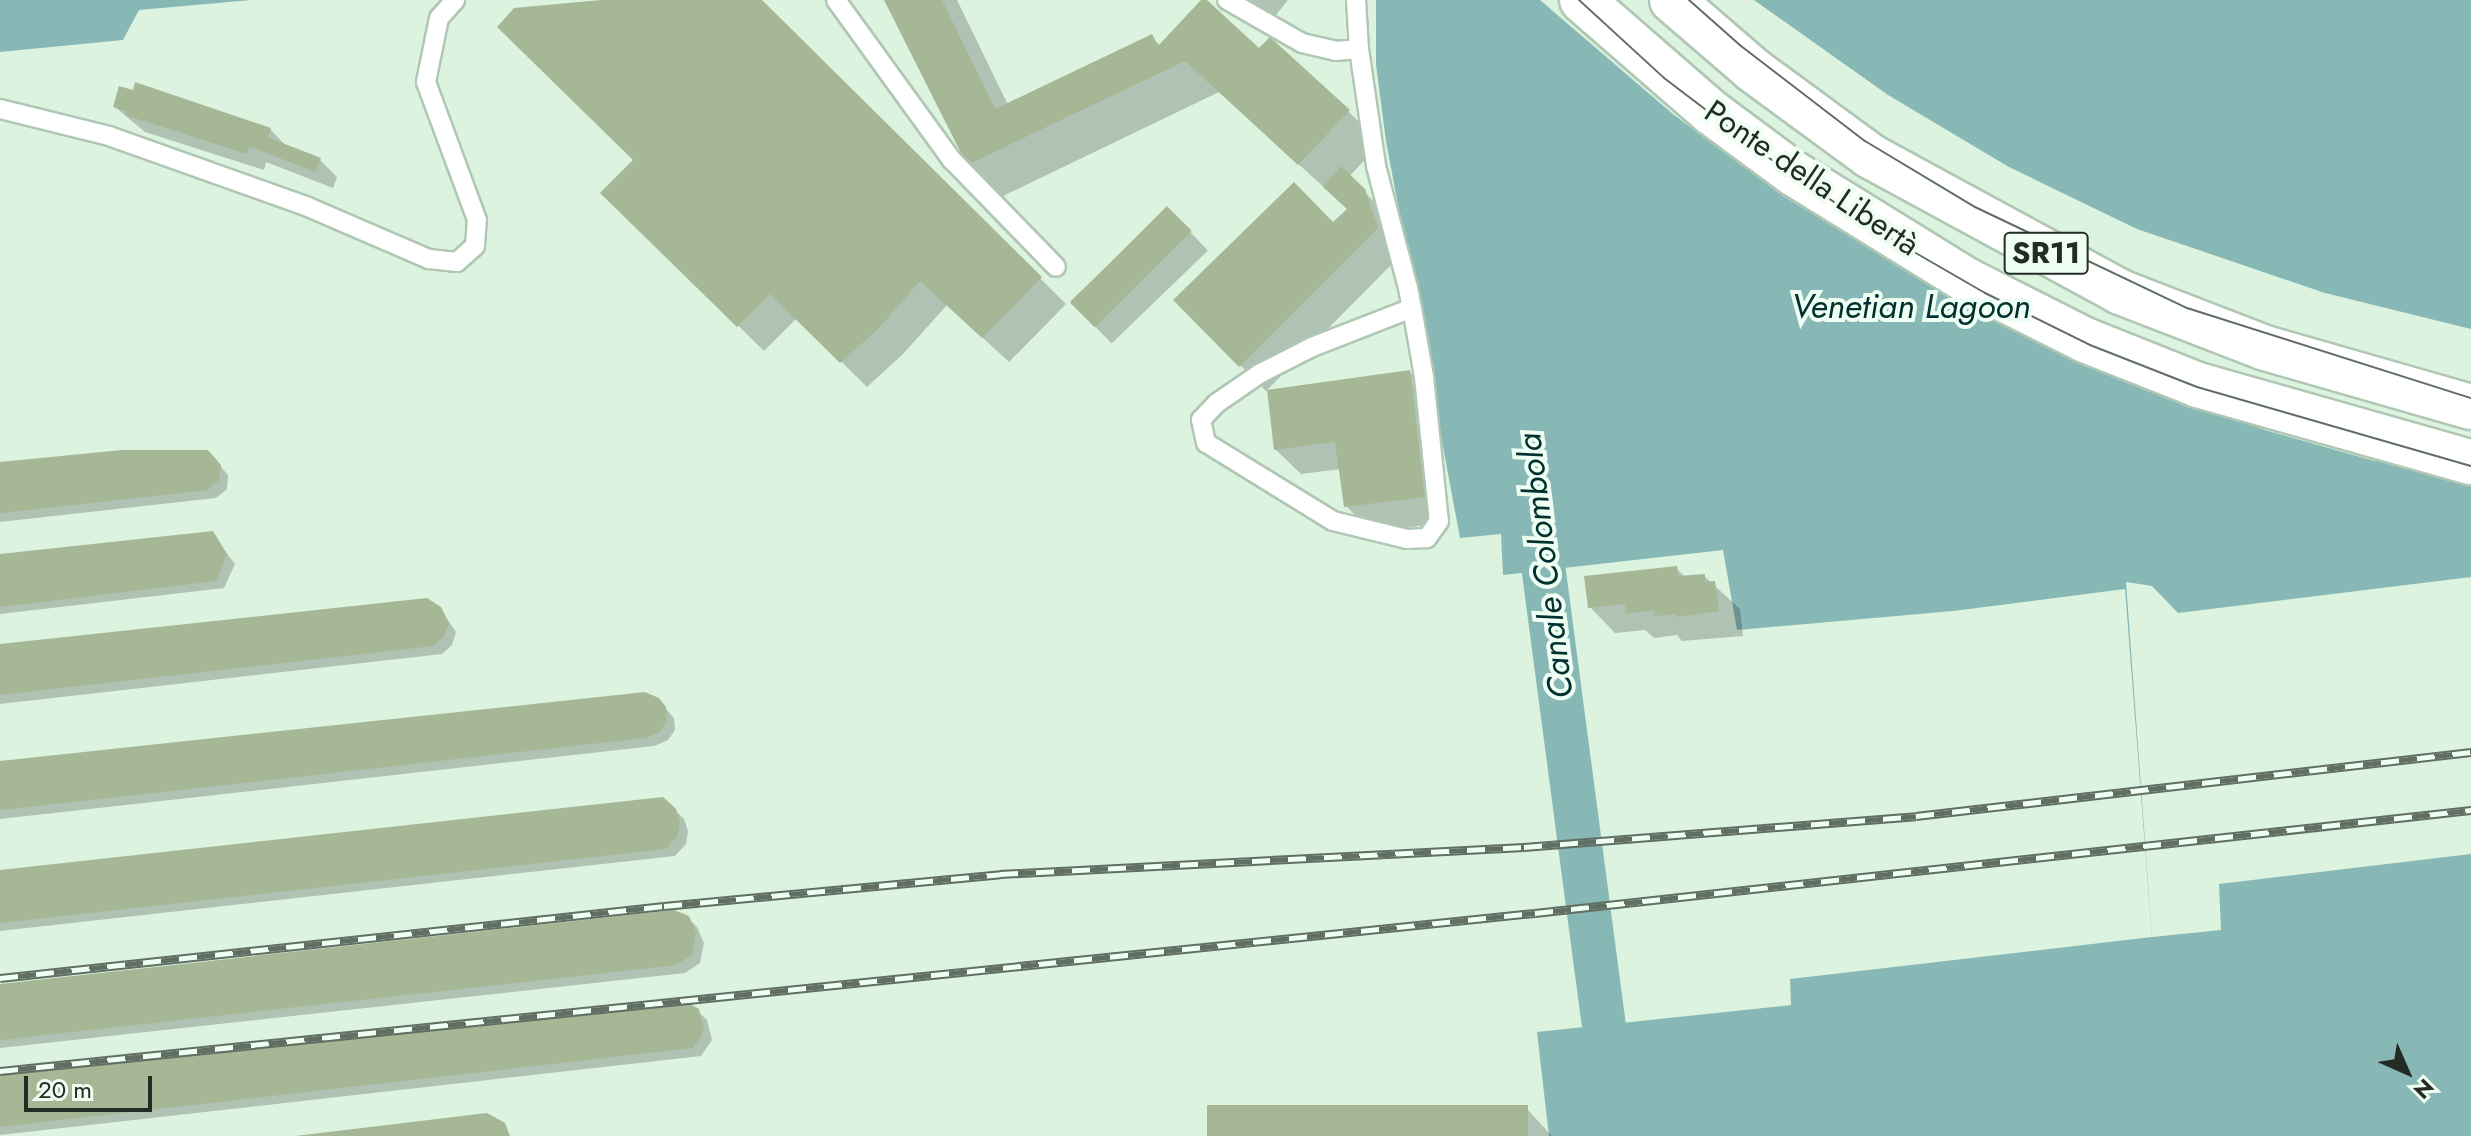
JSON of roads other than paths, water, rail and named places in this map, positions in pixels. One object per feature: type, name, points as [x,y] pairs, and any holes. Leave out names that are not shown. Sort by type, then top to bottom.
[{"type":"highway","name":"Ponte della Libertà","points":[[1582,0],[1712,113],[1781,164],[1966,280],[2085,340],[2198,385],[2471,462]]},
{"type":"highway","name":"Ponte della Libertà","points":[[1672,0],[1753,70],[1870,156],[2120,292],[2265,348],[2471,407]]},
{"type":"lane","points":[[0,109],[109,136],[308,207],[429,259],[457,262],[475,246],[477,220],[426,82],[439,18],[455,0]]},
{"type":"lane","points":[[836,0],[952,160],[1056,267]]},
{"type":"lane","points":[[1227,0],[1314,48],[1359,49]]},
{"type":"lane","points":[[1356,0],[1359,49],[1376,166],[1412,308],[1424,377],[1439,521],[1427,538],[1407,539],[1333,521],[1206,443],[1201,420],[1217,403],[1259,374],[1312,347],[1412,308]]},
{"type":"water","points":[[0,0],[251,0],[139,10],[123,40],[0,52]]},
{"type":"water","name":"Venetian Lagoon","points":[[1376,0],[2471,0],[2471,1136],[1549,1136],[1537,1032],[1791,1005],[1790,979],[2152,937],[2125,589],[1953,611],[1737,630],[1723,550],[1503,575],[1501,534],[1460,538],[1386,141],[1376,65]]},
{"type":"waterway","name":"Canale Colombola","points":[[1536,512],[1610,1072],[1677,1136]]},
{"type":"tram line","points":[[1579,0],[1664,78],[1792,175],[1895,241],[1985,293],[2090,345],[2197,387],[2471,466]]},
{"type":"tram line","points":[[1689,0],[1741,46],[1865,141],[1975,207],[2187,308],[2471,398]]},
{"type":"railway","points":[[0,978],[664,906],[1000,874],[1524,847],[1916,816],[2471,752]]},
{"type":"railway","points":[[0,1071],[1535,913],[2471,810]]}]
